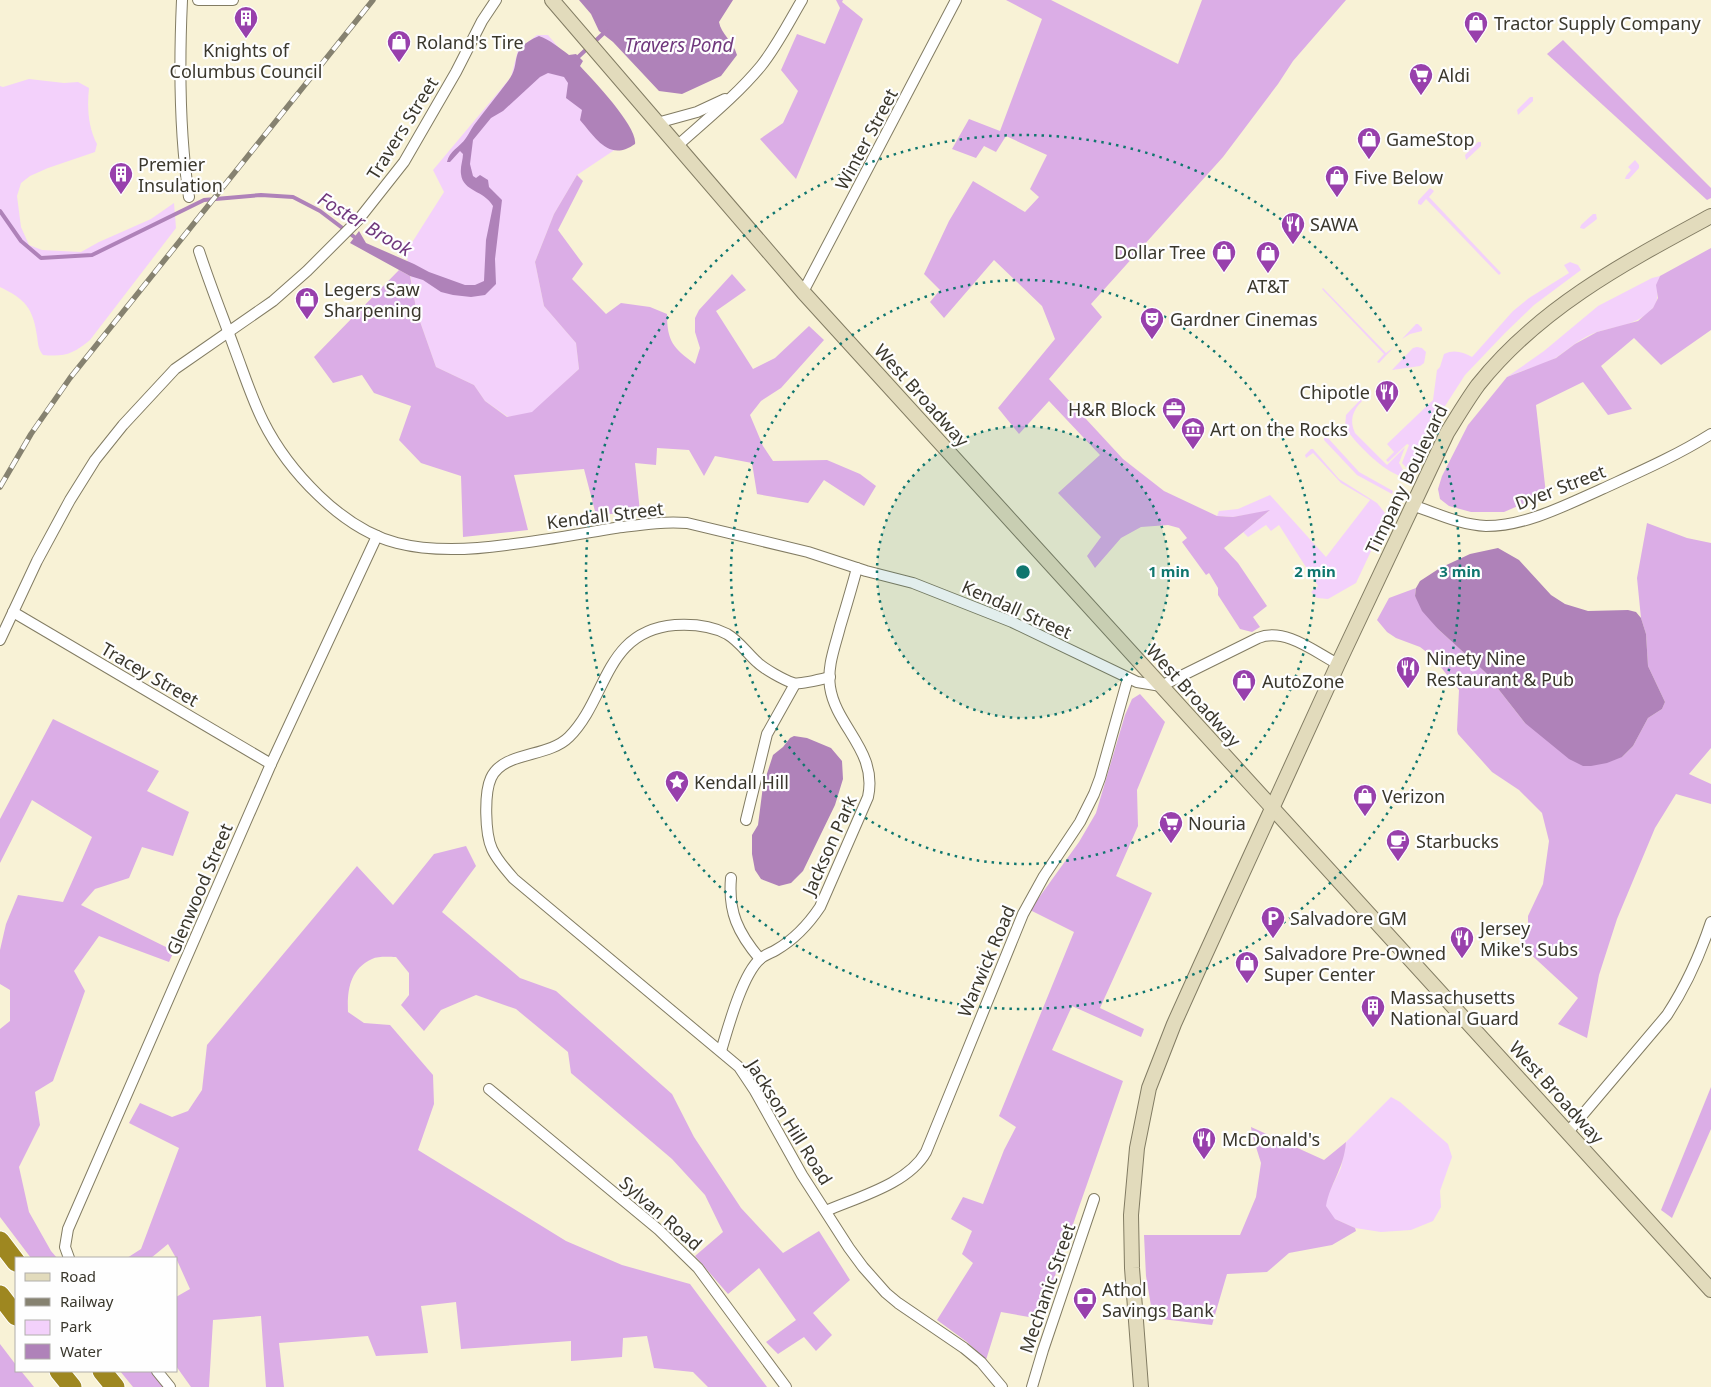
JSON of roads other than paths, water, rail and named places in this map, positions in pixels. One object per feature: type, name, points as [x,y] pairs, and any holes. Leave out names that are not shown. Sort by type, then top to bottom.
[{"type":"highway","points":[[0,1241],[15,1261]]},
{"type":"highway","points":[[0,1295],[15,1315]]},
{"type":"highway","points":[[61,1372],[72,1387]]},
{"type":"highway","points":[[103,1372],[115,1387]]},
{"type":"main road","name":"West Broadway","points":[[552,0],[803,292],[1568,1132],[1709,1283]]},
{"type":"main road","name":"Timpany Boulevard","points":[[1272,808],[1412,504],[1447,433],[1467,401],[1491,370],[1519,341],[1560,306],[1627,261],[1711,216]]},
{"type":"main road","points":[[1141,1387],[1131,1240],[1137,1148],[1149,1088],[1174,1024],[1272,808]]},
{"type":"street","points":[[182,0],[180,48],[182,142],[189,198]]},
{"type":"street","points":[[198,0],[232,0]]},
{"type":"street","name":"Travers Street","points":[[0,640],[37,561],[82,479],[123,424],[175,369],[273,301],[307,271],[359,219],[389,183],[408,155],[456,72],[482,21],[496,0]]},
{"type":"street","points":[[677,146],[755,73],[770,54],[802,0]]},
{"type":"street","name":"Winter Street","points":[[803,292],[956,0]]},
{"type":"street","points":[[657,123],[696,112],[734,94]]},
{"type":"street","name":"Kendall Street","points":[[199,251],[227,332],[263,420],[281,450],[309,485],[329,504],[346,519],[377,536],[411,546],[464,549],[506,545],[643,524],[678,522],[704,526],[808,552],[913,583],[1028,630],[1137,682],[1161,686]]},
{"type":"street","name":"Dyer Street","points":[[1412,504],[1470,524],[1492,526],[1517,522],[1564,506],[1658,464],[1711,434]]},
{"type":"street","name":"Glenwood Street","points":[[70,1257],[65,1247],[68,1229],[271,764],[377,536]]},
{"type":"street","name":"Jackson Park","points":[[722,1051],[738,999],[750,974],[760,959],[791,940],[812,919],[820,907],[868,797],[869,776],[864,755],[833,698],[830,677],[832,655],[857,568]]},
{"type":"street","name":"Tracey Street","points":[[13,612],[271,764]]},
{"type":"street","name":"Jackson Hill Road","points":[[795,684],[758,664],[734,639],[718,630],[686,625],[666,626],[637,636],[606,674],[583,719],[566,740],[539,753],[506,762],[495,771],[491,777],[488,793],[488,833],[491,847],[500,863],[514,879],[739,1067],[748,1078],[784,1145],[849,1248],[886,1293],[964,1348],[981,1362],[1002,1387]]},
{"type":"street","points":[[1161,686],[1258,638],[1269,635],[1294,640],[1338,664]]},
{"type":"street","points":[[746,820],[767,734],[795,684],[830,677]]},
{"type":"street","name":"Warwick Road","points":[[826,1211],[907,1174],[918,1164],[926,1152],[1023,914],[1044,876],[1080,822],[1094,794],[1128,678]]},
{"type":"street","points":[[732,878],[730,902],[734,916],[744,937],[760,959]]},
{"type":"street","points":[[1568,1132],[1667,1014],[1681,994],[1694,967],[1711,922]]},
{"type":"street","name":"Sylvan Road","points":[[489,1089],[659,1230],[687,1256],[698,1268],[786,1387]]},
{"type":"street","name":"Mechanic Street","points":[[1032,1387],[1094,1199]]},
{"type":"street","points":[[159,1372],[170,1387]]},
{"type":"water","name":"Travers Pond","points":[[579,0],[733,0],[719,22],[737,55],[721,76],[682,94],[659,91],[613,42],[599,31],[591,14]]},
{"type":"water","points":[[539,36],[569,55],[576,54],[583,61],[580,66],[604,92],[630,127],[635,144],[618,151],[604,146],[580,120],[582,110],[566,98],[568,83],[564,77],[548,73],[540,77],[503,111],[491,118],[473,140],[470,164],[473,176],[476,178],[480,175],[488,180],[489,187],[502,200],[495,259],[496,284],[485,295],[471,297],[441,292],[423,280],[410,276],[350,243],[359,231],[366,243],[429,272],[465,285],[475,285],[484,281],[486,240],[493,206],[463,180],[461,171],[463,154],[460,151],[450,162],[447,162],[452,152],[464,141],[508,81],[515,68],[522,46]]},
{"type":"water","points":[[1498,548],[1519,560],[1551,595],[1565,604],[1588,611],[1628,610],[1636,612],[1641,618],[1646,634],[1648,666],[1665,702],[1662,709],[1648,718],[1633,746],[1622,757],[1607,763],[1591,766],[1583,766],[1569,759],[1525,723],[1485,672],[1438,629],[1422,611],[1415,596],[1416,588],[1420,581],[1440,568],[1470,554]]},
{"type":"water","points":[[794,736],[807,738],[831,748],[842,761],[843,779],[835,805],[803,871],[791,883],[779,886],[761,879],[755,870],[752,854],[752,835],[758,825],[763,786],[773,755]]},
{"type":"waterway","name":"Foster Brook","points":[[576,59],[606,31]]},
{"type":"waterway","name":"Foster Brook","points":[[0,211],[21,241],[41,258],[92,255],[204,200],[261,195],[293,197],[320,211],[357,239]]},
{"type":"railway","points":[[0,487],[31,434],[70,378],[373,0]]},
{"type":"place","name":"Knights of Columbus Council","points":[[246,39]]},
{"type":"place","name":"Tractor Supply Company","points":[[1476,44]]},
{"type":"place","name":"Roland's Tire","points":[[399,63]]},
{"type":"place","name":"Aldi","points":[[1421,96]]},
{"type":"place","name":"GameStop","points":[[1369,160]]},
{"type":"place","name":"Premier Insulation","points":[[121,195]]},
{"type":"place","name":"Five Below","points":[[1337,198]]},
{"type":"place","name":"SAWA","points":[[1293,245]]},
{"type":"place","name":"Dollar Tree","points":[[1224,273]]},
{"type":"place","name":"AT&T","points":[[1268,274]]},
{"type":"place","name":"Legers Saw Sharpening","points":[[307,320]]},
{"type":"place","name":"Gardner Cinemas","points":[[1152,340]]},
{"type":"place","name":"Chipotle","points":[[1387,413]]},
{"type":"place","name":"H&R Block","points":[[1174,430]]},
{"type":"place","name":"Art on the Rocks","points":[[1193,450]]},
{"type":"place","name":"Ninety Nine Restaurant & Pub","points":[[1408,689]]},
{"type":"place","name":"AutoZone","points":[[1244,702]]},
{"type":"place","name":"Kendall Hill","points":[[677,803]]},
{"type":"place","name":"Verizon","points":[[1365,817]]},
{"type":"place","name":"Nouria","points":[[1171,844]]},
{"type":"place","name":"Starbucks","points":[[1398,862]]},
{"type":"place","name":"Salvadore GM","points":[[1273,939]]},
{"type":"place","name":"Jersey Mike's Subs","points":[[1462,959]]},
{"type":"place","name":"Salvadore Pre-Owned Super Center","points":[[1247,984]]},
{"type":"place","name":"Massachusetts National Guard","points":[[1373,1028]]},
{"type":"place","name":"McDonald's","points":[[1204,1160]]},
{"type":"place","name":"Athol Savings Bank","points":[[1085,1320]]}]
